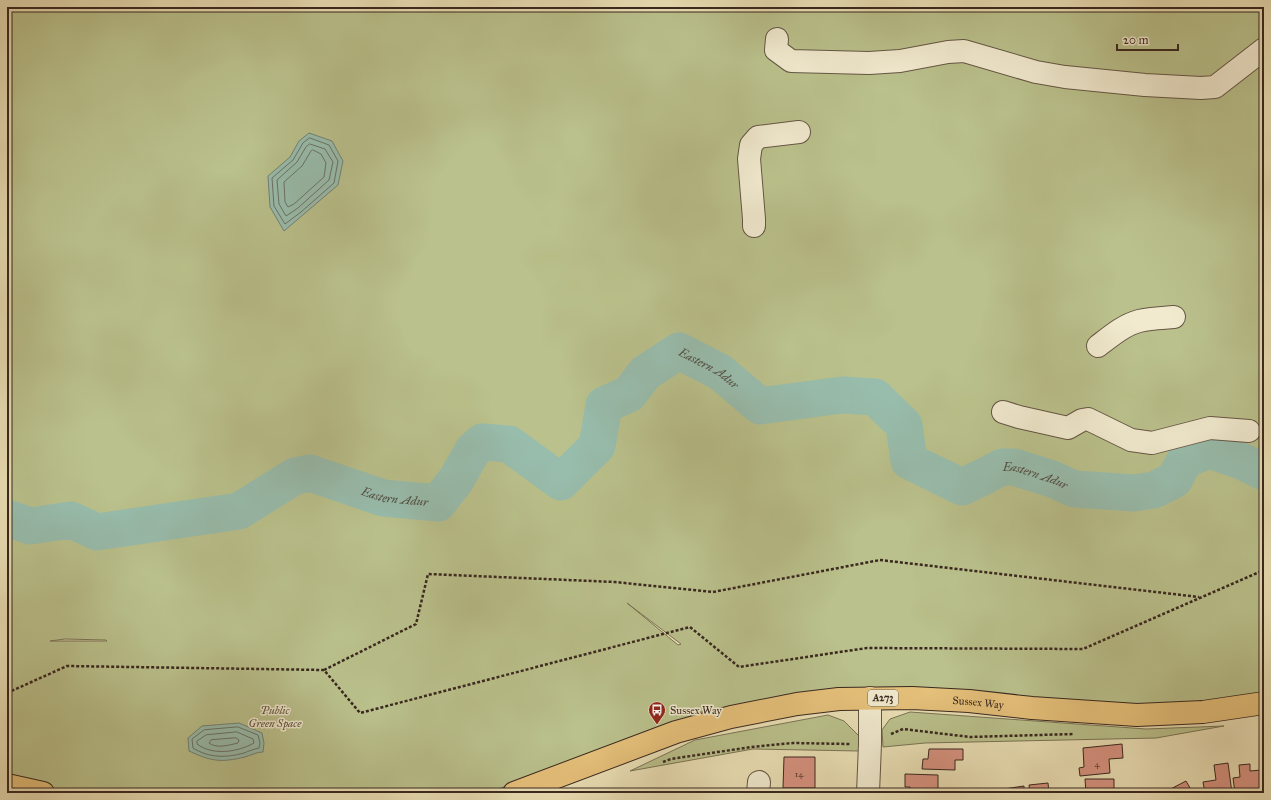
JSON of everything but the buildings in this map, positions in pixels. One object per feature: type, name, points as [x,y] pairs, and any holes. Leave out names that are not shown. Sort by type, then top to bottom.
[{"type":"main road","name":"Sussex Way","points":[[514,793],[676,732],[730,717],[797,704],[839,699],[912,698],[970,701],[1032,708],[1137,715],[1203,712],[1264,703]]},
{"type":"main road","points":[[7,785],[43,793]]},
{"type":"street","points":[[777,39],[776,50],[791,61],[869,63],[900,61],[948,52],[964,51],[1036,72],[1145,85],[1201,88],[1215,87],[1254,55],[1264,49]]},
{"type":"street","points":[[754,226],[749,159],[751,145],[758,136],[799,132]]},
{"type":"street","points":[[1098,346],[1123,328],[1138,321],[1174,317]]},
{"type":"street","points":[[1003,412],[1068,428],[1088,418],[1131,440],[1152,443],[1210,428],[1249,431]]},
{"type":"street","points":[[868,793],[870,698]]},
{"type":"path","points":[[7,693],[67,666],[324,670],[416,624],[428,574],[615,582],[713,592],[880,560],[1201,598]]},
{"type":"path","points":[[324,670],[360,713],[690,626],[739,667],[867,648],[1082,649],[1264,570]]},
{"type":"path","points":[[657,763],[671,759],[751,746],[793,744],[879,744],[891,734],[903,729],[970,737],[1077,734]]},
{"type":"green space","name":"Public Green Space","points":[[7,7],[1264,7],[1264,699],[1145,710],[847,694],[704,711],[488,793],[51,793],[7,782]],"holes":[[[627,603],[681,644],[678,645]],[[65,639],[106,640],[107,641],[50,641]]]},
{"type":"green space","points":[[910,712],[1146,729],[1224,726],[1156,738],[925,743],[883,747],[882,730],[890,719]]},
{"type":"green space","points":[[828,715],[844,721],[859,736],[859,751],[753,749],[630,771],[695,740]]},
{"type":"water","points":[[309,133],[332,141],[343,161],[338,185],[284,231],[270,207],[268,176],[290,157],[299,141]]},
{"type":"water","points":[[239,723],[262,733],[264,743],[263,752],[258,752],[236,759],[216,760],[189,751],[188,738],[202,726]]},
{"type":"waterway","name":"Eastern Adur","points":[[7,518],[30,526],[71,520],[97,532],[239,511],[295,476],[310,473],[383,498],[438,503],[456,480],[473,450],[482,442],[509,444],[561,482],[597,446],[604,405],[629,394],[645,373],[679,351],[720,372],[760,406],[842,395],[875,397],[904,425],[909,461],[962,487],[1002,467],[1014,467],[1052,479],[1074,489],[1134,493],[1154,490],[1174,480],[1185,460],[1209,450],[1241,461],[1264,472]]},
{"type":"place","name":"Sussex Way","points":[[657,725]]}]
